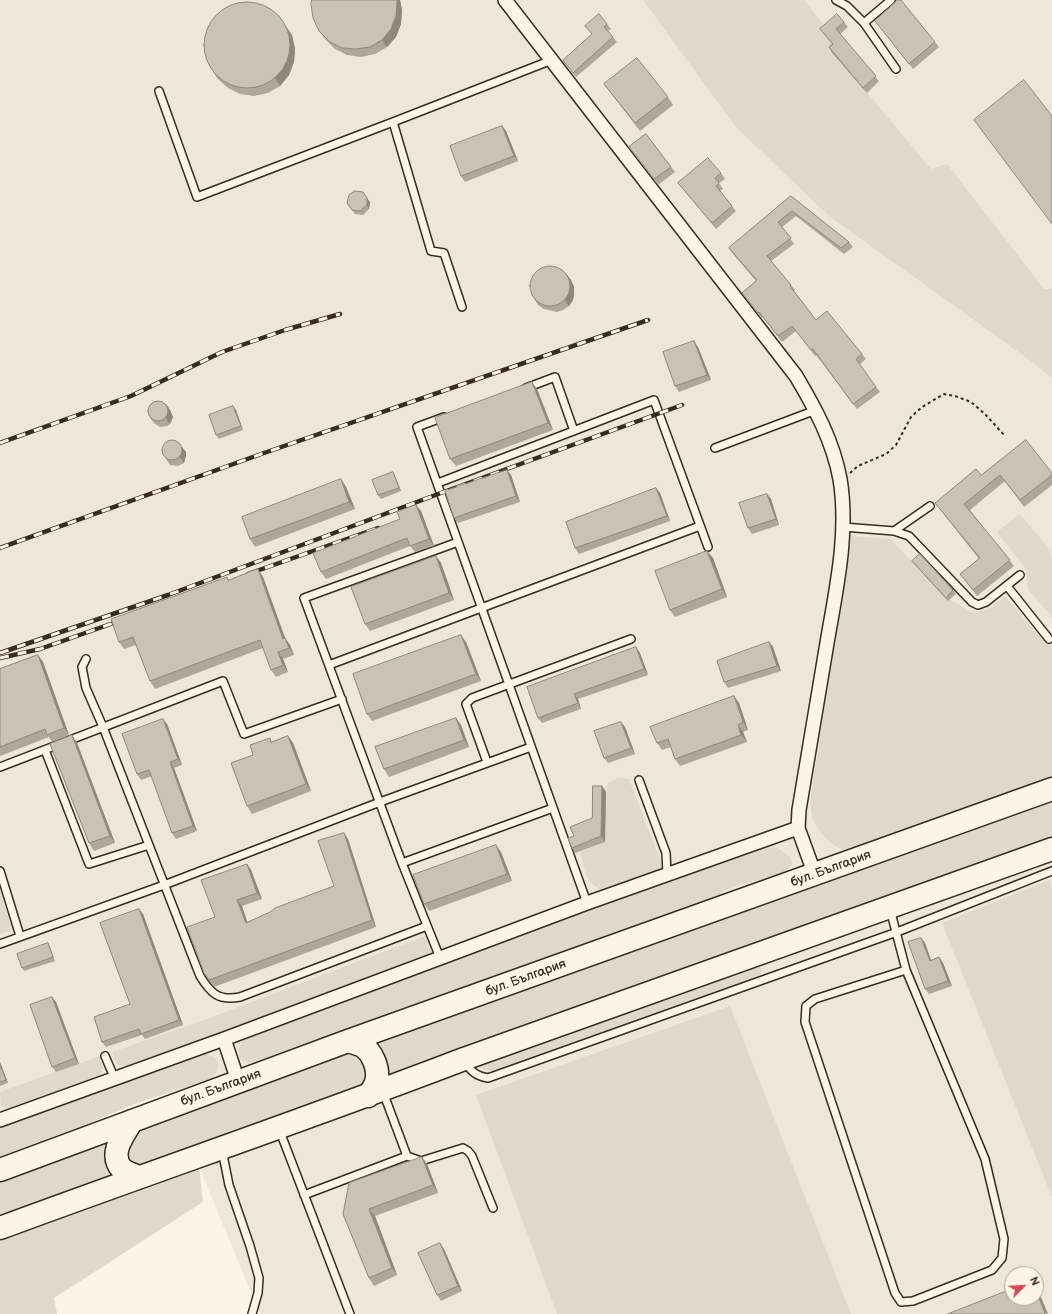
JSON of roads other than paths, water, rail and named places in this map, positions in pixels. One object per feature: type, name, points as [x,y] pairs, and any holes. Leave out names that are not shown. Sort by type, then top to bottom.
[{"type":"highway","name":"бул. България","points":[[0,1170],[348,1041],[1052,789]]},
{"type":"highway","points":[[0,1228],[375,1093],[464,1059],[1050,851]]},
{"type":"highway","points":[[348,1041],[362,1046],[369,1053],[374,1062],[377,1070],[375,1093]]},
{"type":"highway","points":[[132,1121],[118,1144],[117,1153],[118,1161],[122,1168],[128,1173],[139,1177]]},
{"type":"street","points":[[505,0],[796,376],[816,410],[833,452],[840,478],[843,504],[842,550],[799,810],[798,828],[815,875]]},
{"type":"street","points":[[0,1120],[114,1077],[224,1039],[587,903],[798,828]]},
{"type":"street","points":[[224,1039],[238,1081]]},
{"type":"lane","points":[[836,0],[847,6],[864,24],[896,69]]},
{"type":"lane","points":[[864,24],[892,0]]},
{"type":"lane","points":[[159,91],[197,197],[552,60]]},
{"type":"lane","points":[[393,122],[431,251],[444,253],[462,307]]},
{"type":"lane","points":[[519,390],[555,377],[574,430]]},
{"type":"lane","points":[[438,483],[654,400],[708,547]]},
{"type":"lane","points":[[715,448],[816,410]]},
{"type":"lane","points":[[453,414],[417,427],[587,903]]},
{"type":"lane","points":[[894,530],[930,506]]},
{"type":"lane","points":[[329,665],[700,526]]},
{"type":"lane","points":[[843,527],[894,530],[908,536],[972,602],[978,605],[986,602],[1020,575]]},
{"type":"lane","points":[[440,958],[402,863],[304,598],[458,542]]},
{"type":"lane","points":[[1007,586],[1050,639]]},
{"type":"lane","points":[[487,762],[466,704],[472,698],[631,639]]},
{"type":"lane","points":[[86,660],[82,667],[86,688],[103,727],[200,976],[210,991],[223,998],[231,999],[240,997],[427,926]]},
{"type":"lane","points":[[0,767],[223,681],[244,734],[342,699]]},
{"type":"lane","points":[[0,944],[164,885],[380,802],[531,747]]},
{"type":"lane","points":[[45,750],[89,864],[149,845]]},
{"type":"lane","points":[[639,780],[666,853],[667,874]]},
{"type":"lane","points":[[402,863],[553,808]]},
{"type":"lane","points":[[0,871],[20,936]]},
{"type":"lane","points":[[464,1059],[469,1069],[478,1076],[488,1078],[897,932],[1052,871]]},
{"type":"lane","points":[[889,907],[897,932],[906,970],[984,1159],[1004,1239],[1002,1258],[992,1270],[913,1301],[901,1302],[895,1293],[805,1022],[806,1006],[815,1000],[906,970]]},
{"type":"lane","points":[[105,1056],[114,1077]]},
{"type":"lane","points":[[375,1093],[407,1156],[420,1162],[454,1150],[463,1148],[468,1151],[472,1156],[493,1208]]},
{"type":"lane","points":[[279,1127],[350,1314]]},
{"type":"lane","points":[[222,1148],[229,1184],[259,1278],[258,1293],[252,1314]]},
{"type":"lane","points":[[304,1195],[407,1156]]},
{"type":"railway","points":[[0,443],[131,396],[222,352],[285,330],[340,314]]},
{"type":"railway","points":[[0,548],[264,453],[648,320]]},
{"type":"railway","points":[[0,653],[168,595],[682,405]]},
{"type":"railway","points":[[248,574],[378,528]]},
{"type":"railway","points":[[0,658],[40,649],[122,620]]}]
